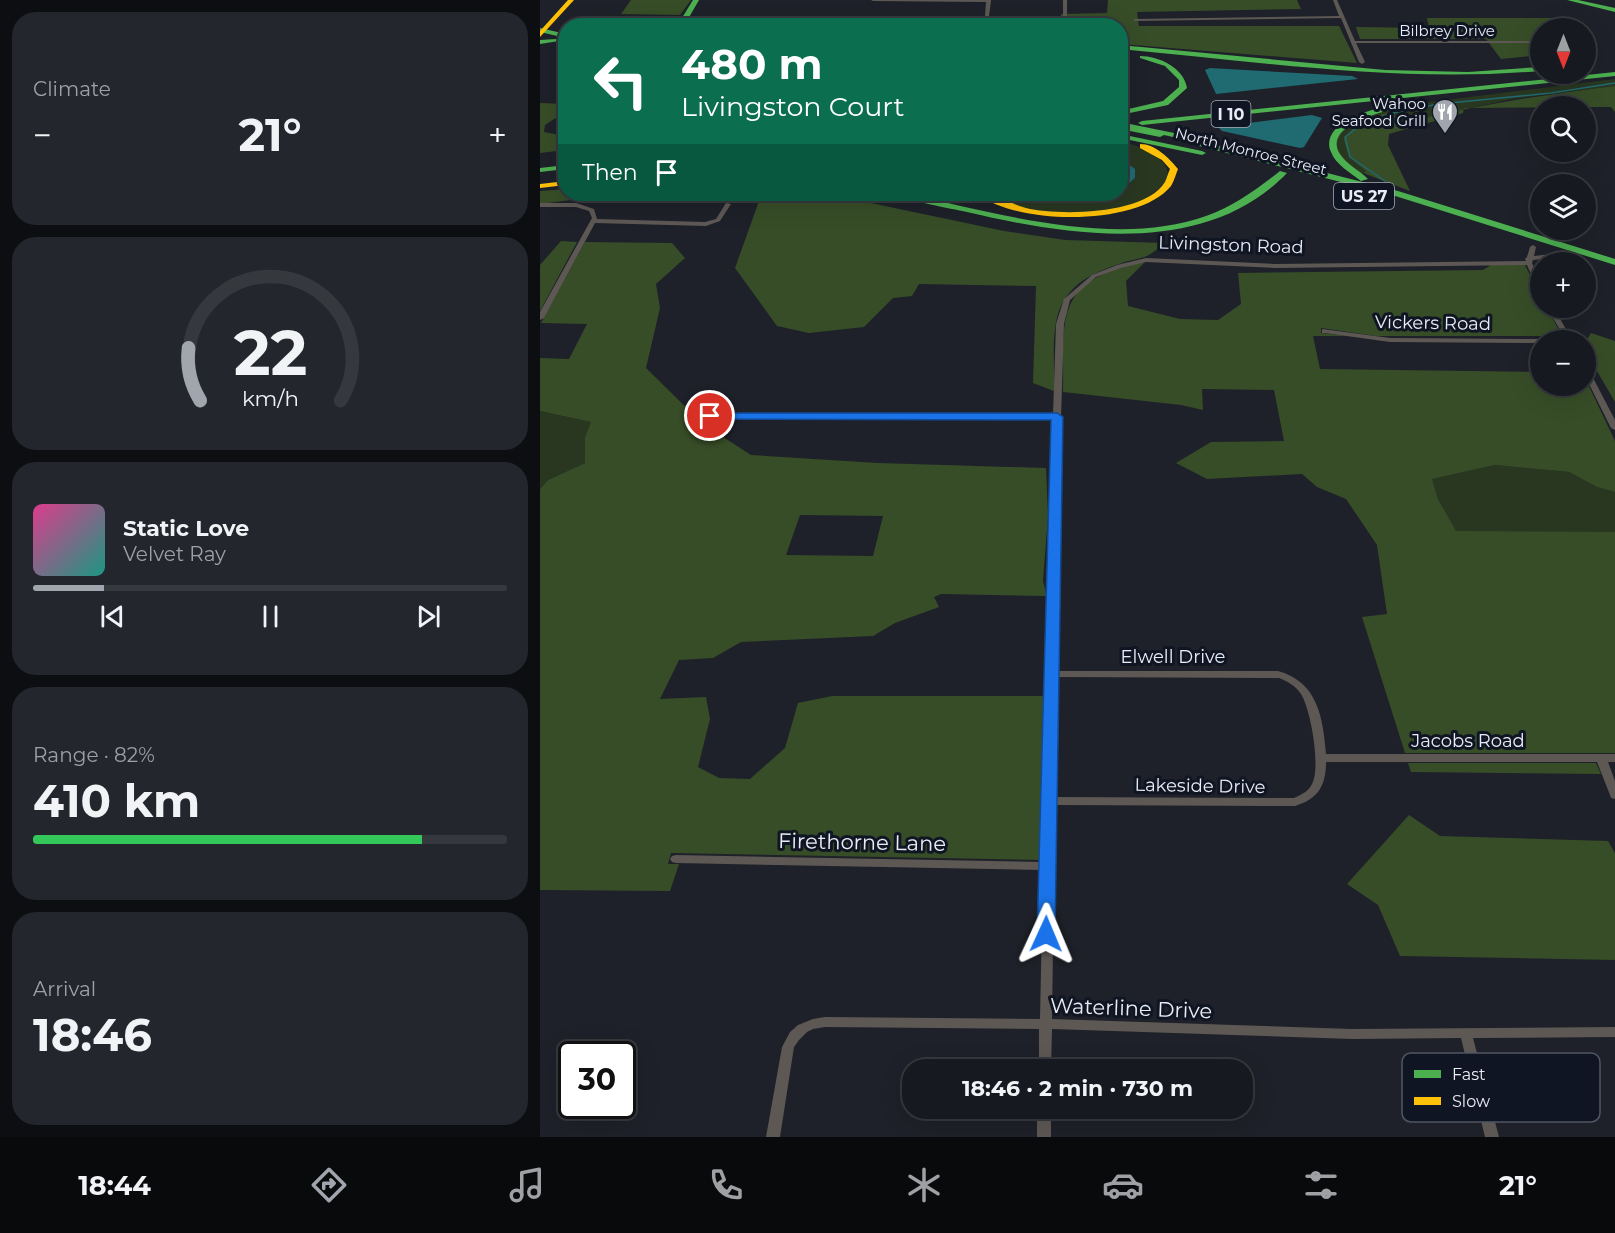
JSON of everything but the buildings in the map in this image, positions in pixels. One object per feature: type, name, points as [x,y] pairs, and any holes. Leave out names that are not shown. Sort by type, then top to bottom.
[{"type":"main road","points":[[558,39],[541,34],[571,0]]},
{"type":"main road","points":[[685,18],[696,0]]},
{"type":"main road","points":[[1580,1],[1615,10]]},
{"type":"main road","points":[[1128,48],[1407,74],[1530,71]]},
{"type":"main road","points":[[1128,55],[1167,65],[1179,74],[1184,83],[1179,93],[1166,103],[1128,113]]},
{"type":"main road","points":[[1596,66],[1615,65]]},
{"type":"main road","name":"I 10","points":[[1128,114],[1530,72]]},
{"type":"main road","name":"I 10","points":[[1128,125],[1615,74]]},
{"type":"main road","points":[[1395,194],[1353,173],[1339,162],[1330,145],[1336,130],[1358,116],[1396,105],[1615,78]]},
{"type":"main road","name":"North Monroe Street","points":[[1128,127],[1202,144],[1282,168],[1379,200],[1530,256]]},
{"type":"main road","name":"North Monroe Street","points":[[1128,138],[1282,168],[1395,194],[1530,235]]},
{"type":"main road","points":[[998,201],[1014,208],[1055,215],[1097,214],[1136,206],[1165,191],[1172,182],[1174,172],[1170,164],[1148,148],[1128,139]]},
{"type":"main road","points":[[540,170],[558,168]]},
{"type":"main road","points":[[935,201],[1055,226],[1109,230],[1139,229],[1177,225],[1235,207],[1282,168]]},
{"type":"main road","points":[[540,177],[558,175]]},
{"type":"main road","points":[[540,187],[558,186]]},
{"type":"main road","points":[[1379,200],[1424,207],[1530,238]]},
{"type":"main road","name":"North Monroe Street","points":[[1547,240],[1615,262]]},
{"type":"main road","name":"North Monroe Street","points":[[1596,265],[1615,271]]},
{"type":"street","points":[[873,0],[989,0],[985,18]]},
{"type":"street","points":[[1065,0],[1065,18]]},
{"type":"street","points":[[1335,0],[1362,62]]},
{"type":"street","points":[[1135,20],[1342,17]]},
{"type":"street","name":"Bilbrey Drive","points":[[1353,42],[1530,42]]},
{"type":"street","points":[[594,220],[691,225],[713,223],[721,217],[728,204]]},
{"type":"street","points":[[540,205],[583,206],[592,210],[594,220],[540,318]]},
{"type":"street","name":"Livingston Road","points":[[1045,1059],[1057,417],[1060,324],[1063,306],[1071,294],[1086,281],[1119,266],[1157,259],[1268,266],[1530,256]]},
{"type":"street","name":"Vickers Road","points":[[1325,331],[1390,340],[1530,341]]},
{"type":"street","points":[[1596,391],[1615,428]]},
{"type":"street","points":[[710,416],[1057,417]]},
{"type":"street","name":"Elwell Drive","points":[[1051,674],[1261,672],[1278,674],[1294,681]]},
{"type":"street","name":"Lakeside Drive","points":[[1049,801],[1295,802],[1309,796],[1320,778],[1320,758],[1310,701],[1294,681]]},
{"type":"street","name":"Jacobs Road","points":[[1320,758],[1615,758]]},
{"type":"street","points":[[1601,758],[1615,795]]},
{"type":"street","name":"Firethorne Lane","points":[[676,859],[1047,866]]},
{"type":"street","name":"Waterline Drive","points":[[773,1137],[786,1053],[797,1031],[805,1026],[825,1022],[1045,1024],[1467,1035],[1615,1032]]},
{"type":"street","points":[[1467,1035],[1471,1053]]},
{"type":"street","points":[[1044,1119],[1044,1137]]},
{"type":"street","points":[[1488,1122],[1492,1137]]},
{"type":"green space","points":[[631,0],[691,0],[680,15],[621,14]]},
{"type":"green space","points":[[1108,0],[1297,0],[1301,9],[1137,12],[1139,26],[1339,26],[1357,63],[1128,45],[1128,18],[1060,18],[1061,14],[1107,13]]},
{"type":"green space","points":[[1427,18],[1530,18],[1530,56],[1501,59],[1486,39],[1360,39],[1356,27],[1429,28]]},
{"type":"green space","points":[[1615,79],[1615,86],[1512,99],[1397,124],[1393,111],[1366,171],[1361,174],[1338,158],[1334,138],[1345,125],[1397,106],[1575,84],[1596,84],[1596,81]]},
{"type":"green space","points":[[1615,86],[1615,112],[1611,107],[1596,107],[1596,96],[1540,96]]},
{"type":"green space","points":[[1530,98],[1530,108],[1471,108]]},
{"type":"green space","points":[[540,103],[558,104],[558,117],[545,125],[544,132],[558,135],[558,151],[540,153]]},
{"type":"green space","points":[[1464,109],[1463,113],[1389,134],[1388,145],[1410,191],[1363,173],[1366,171],[1349,157],[1344,140],[1359,124],[1372,118],[1393,111],[1398,124]]},
{"type":"green space","points":[[1128,143],[1160,159],[1168,173],[1167,182],[1141,201],[1104,211],[1063,214],[1022,208],[1001,201],[1128,201],[1128,184],[1135,178],[1128,168]]},
{"type":"green space","points":[[558,190],[558,201],[563,201],[540,204],[540,191]]},
{"type":"green space","points":[[759,201],[861,201],[1004,231],[1065,240],[1164,243],[1147,256],[1093,275],[1076,286],[1065,299],[1058,313],[1055,330],[1054,391],[1033,383],[1036,286],[919,284],[912,296],[893,298],[864,327],[809,333],[777,326],[735,268]]},
{"type":"green space","points":[[561,241],[577,242],[540,311],[540,265]]},
{"type":"green space","points":[[585,242],[672,243],[685,258],[656,284],[660,308],[646,368],[703,424],[751,455],[878,463],[1046,468],[1048,515],[1043,581],[1047,596],[941,594],[934,597],[939,607],[895,623],[873,636],[741,642],[713,658],[679,660],[660,699],[706,697],[710,719],[698,767],[719,778],[750,779],[785,748],[798,703],[832,696],[1045,696],[1041,860],[671,853],[668,864],[679,864],[670,891],[540,890],[540,489],[548,480],[585,463],[585,437],[591,422],[540,411],[540,358],[569,359],[587,324],[541,323]],"holes":[[[800,515],[883,516],[873,556],[786,555]]]},
{"type":"green space","points":[[1145,262],[1126,281],[1128,306],[1180,319],[1218,320],[1241,304],[1238,273],[1483,270],[1491,265],[1525,265],[1530,275],[1530,318],[1552,318],[1559,330],[1530,330],[1530,336],[1376,336],[1321,328],[1321,333],[1349,336],[1313,336],[1320,369],[1530,372],[1530,396],[1594,396],[1615,441],[1615,492],[1597,487],[1569,472],[1495,465],[1432,479],[1438,499],[1456,531],[1615,532],[1615,753],[1405,753],[1362,617],[1387,614],[1377,545],[1346,499],[1317,487],[1302,474],[1207,479],[1176,463],[1211,442],[1284,441],[1274,390],[1202,389],[1203,410],[1181,405],[1063,392],[1063,342],[1070,305],[1079,291],[1094,279],[1115,270]]},
{"type":"green space","points":[[1596,335],[1615,341],[1615,402],[1596,369]]},
{"type":"green space","points":[[540,411],[591,422],[585,437],[585,463],[548,480],[540,489]]},
{"type":"green space","points":[[1495,465],[1569,472],[1597,487],[1615,492],[1615,532],[1456,532],[1438,499],[1432,479]]},
{"type":"green space","points":[[1408,763],[1596,763],[1601,774],[1411,772]]},
{"type":"green space","points":[[1409,815],[1440,836],[1608,841],[1615,853],[1615,960],[1400,956],[1378,905],[1347,884]]},
{"type":"water","points":[[1210,68],[1352,76],[1358,79],[1216,94],[1205,70]]},
{"type":"water","points":[[1312,115],[1322,118],[1304,147],[1300,148],[1222,131],[1218,127]]},
{"type":"water","points":[[1128,164],[1135,169],[1135,178],[1128,184]]},
{"type":"water","points":[[1046,201],[1089,201],[1077,203]]},
{"type":"waterway","points":[[1385,181],[1350,157],[1345,137],[1363,123],[1397,112],[1439,104],[1551,93],[1615,83]]},
{"type":"traffic: fast","points":[[685,18],[696,0]]},
{"type":"traffic: fast","points":[[1570,0],[1615,10]]},
{"type":"traffic: fast","points":[[540,30],[558,34]]},
{"type":"traffic: fast","points":[[540,42],[556,41]]},
{"type":"traffic: fast","points":[[1128,48],[1385,72],[1468,74],[1530,70]]},
{"type":"traffic: fast","points":[[1128,111],[1165,103],[1183,88],[1182,79],[1167,65],[1142,57]]},
{"type":"traffic: fast","points":[[1142,123],[1615,74]]},
{"type":"traffic: fast","points":[[1364,179],[1345,165],[1335,153],[1333,142],[1337,132],[1360,117],[1394,106]]},
{"type":"traffic: fast","points":[[1128,126],[1184,137],[1202,144],[1395,193],[1615,262]]},
{"type":"traffic: fast","points":[[1128,129],[1160,135]]},
{"type":"traffic: fast","points":[[1128,138],[1202,153]]},
{"type":"traffic: fast","points":[[540,170],[558,168]]},
{"type":"traffic: fast","points":[[932,201],[1010,219],[1085,230],[1159,229],[1196,222],[1219,214],[1242,202],[1283,173]]},
{"type":"traffic: slow","points":[[540,35],[571,0]]},
{"type":"traffic: slow","points":[[998,201],[1032,212],[1054,215],[1095,214],[1138,204],[1156,196],[1168,184],[1174,169],[1165,158],[1143,146]]},
{"type":"traffic: slow","points":[[540,186],[558,184]]},
{"type":"place","name":"Wahoo Seafood Grill","points":[[1445,135]]},
{"type":"route","points":[[710,416],[1057,417],[1046,934]]}]
